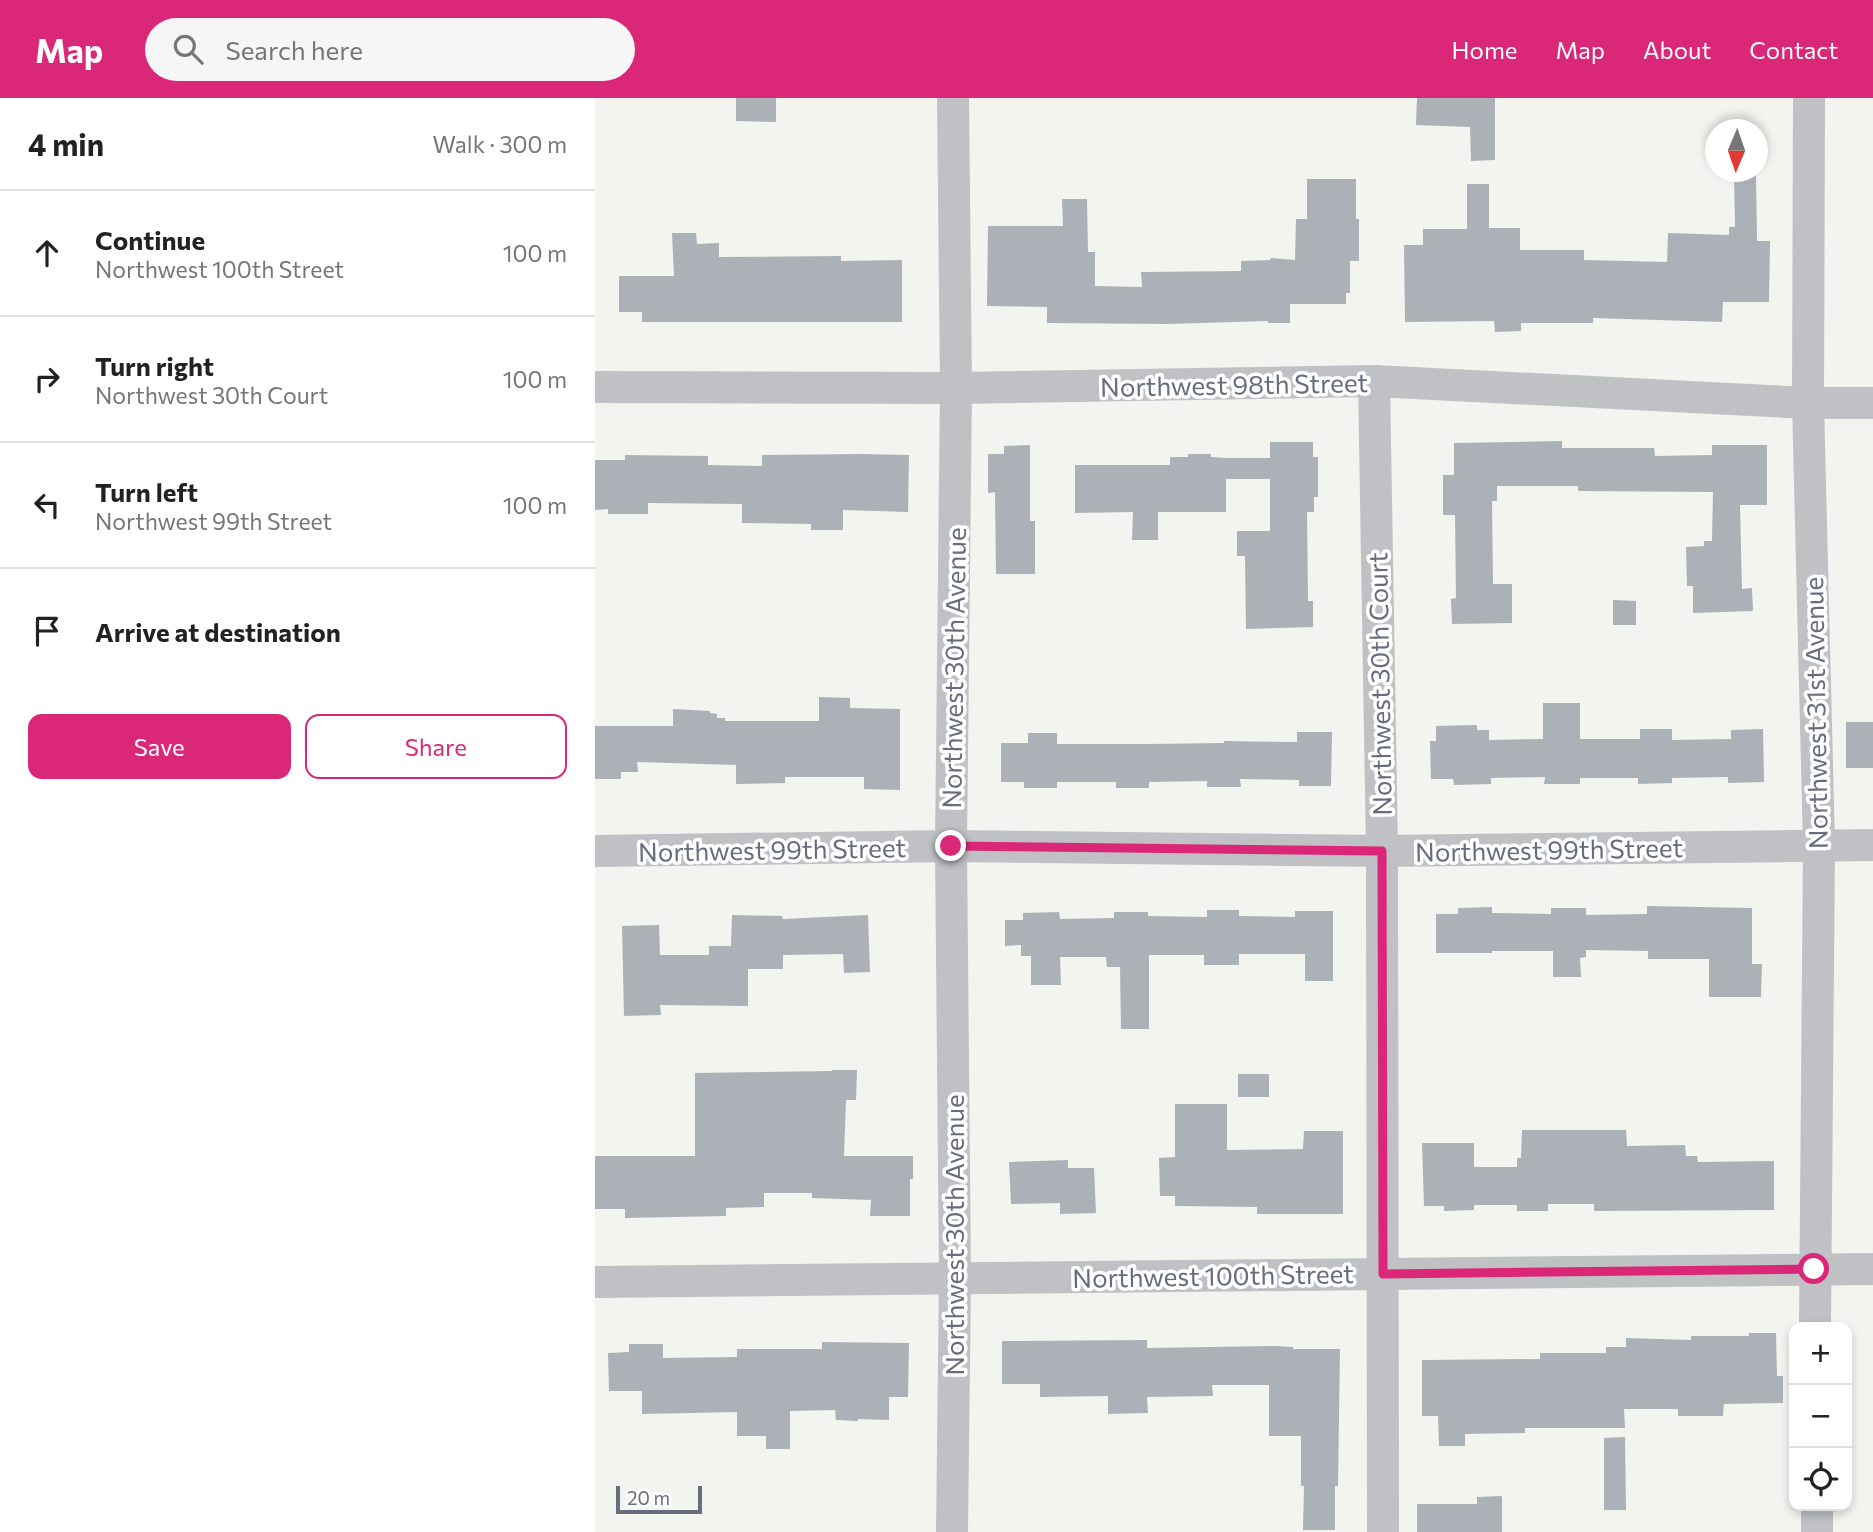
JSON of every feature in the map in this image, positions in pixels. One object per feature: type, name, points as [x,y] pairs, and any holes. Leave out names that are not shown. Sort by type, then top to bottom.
[{"type":"street","name":"Northwest 30th Avenue","points":[[952,1532],[955,1278],[951,846],[956,388],[953,98]]},
{"type":"street","name":"Northwest 31st Avenue","points":[[1809,98],[1808,403],[1819,846],[1815,1322]]},
{"type":"street","name":"Northwest 98th Street","points":[[595,387],[956,388],[1374,381],[1873,404]]},
{"type":"street","name":"Northwest 30th Court","points":[[1374,381],[1382,851],[1383,1532]]},
{"type":"street","name":"Northwest 99th Street","points":[[595,851],[951,846],[1382,851],[1873,845]]},
{"type":"street","name":"Northwest 100th Street","points":[[595,1282],[1873,1269]]},
{"type":"street","points":[[1817,1511],[1817,1532]]},
{"type":"building","points":[[736,98],[776,98],[776,122],[736,121]]},
{"type":"building","points":[[1417,98],[1495,98],[1495,160],[1471,161],[1470,127],[1416,125]]},
{"type":"building","points":[[1307,179],[1356,179],[1359,261],[1350,261],[1350,293],[1346,293],[1346,304],[1290,304],[1290,323],[1268,321],[1167,324],[1047,323],[1047,307],[987,306],[988,226],[1063,226],[1062,199],[1087,199],[1088,252],[1095,252],[1095,286],[1142,287],[1141,272],[1241,271],[1241,261],[1271,258],[1295,260],[1296,219],[1307,219]]},
{"type":"building","points":[[1734,182],[1756,182],[1757,241],[1770,241],[1769,302],[1723,302],[1722,322],[1593,318],[1593,323],[1521,323],[1521,331],[1495,332],[1494,321],[1405,322],[1404,245],[1423,245],[1423,229],[1467,229],[1467,184],[1489,184],[1489,228],[1520,228],[1520,250],[1584,250],[1584,260],[1667,262],[1668,233],[1729,235],[1729,227],[1735,227]]},
{"type":"building","points":[[672,233],[696,233],[697,244],[719,243],[719,257],[841,256],[841,261],[902,260],[902,322],[642,322],[642,312],[619,312],[619,276],[674,276]]},
{"type":"building","points":[[1562,441],[1562,448],[1654,448],[1655,456],[1712,455],[1712,445],[1767,445],[1767,505],[1740,505],[1742,589],[1752,588],[1753,611],[1693,613],[1693,586],[1687,586],[1686,547],[1704,546],[1704,541],[1712,541],[1713,492],[1578,491],[1578,486],[1497,486],[1497,501],[1492,501],[1493,584],[1512,584],[1512,623],[1452,624],[1451,599],[1456,598],[1455,515],[1443,515],[1443,475],[1454,475],[1454,443]]},
{"type":"building","points":[[1270,442],[1313,442],[1313,457],[1318,457],[1318,497],[1314,497],[1314,512],[1307,512],[1308,601],[1313,601],[1313,627],[1246,629],[1245,556],[1237,556],[1237,531],[1270,531],[1270,479],[1226,479],[1226,512],[1158,512],[1158,540],[1132,540],[1133,512],[1075,513],[1075,465],[1170,465],[1170,457],[1188,457],[1188,454],[1211,454],[1211,457],[1226,458],[1270,458]]},
{"type":"building","points":[[1030,445],[1030,521],[1035,521],[1035,574],[996,574],[995,492],[988,493],[988,454],[1004,454],[1004,446]]},
{"type":"building","points":[[625,455],[708,456],[708,465],[762,466],[762,455],[909,455],[908,512],[843,510],[843,530],[811,530],[811,524],[742,523],[742,504],[648,503],[648,514],[608,514],[608,509],[595,510],[595,460],[625,460]]},
{"type":"building","points":[[1613,600],[1636,601],[1636,625],[1613,625]]},
{"type":"building","points":[[819,697],[850,698],[850,708],[900,709],[900,790],[864,789],[864,777],[785,777],[785,783],[736,784],[736,765],[637,762],[638,772],[621,772],[621,779],[595,779],[595,726],[673,726],[673,709],[710,711],[717,714],[717,718],[725,718],[725,721],[819,721]]},
{"type":"building","points":[[1543,703],[1580,703],[1580,739],[1640,739],[1640,729],[1672,729],[1672,740],[1731,739],[1731,730],[1763,729],[1764,782],[1728,783],[1728,777],[1672,778],[1672,783],[1638,784],[1638,778],[1580,778],[1580,784],[1544,784],[1545,777],[1491,778],[1491,784],[1454,785],[1453,779],[1431,779],[1430,741],[1436,741],[1436,726],[1477,725],[1477,730],[1489,730],[1489,740],[1543,739]]},
{"type":"building","points":[[1846,722],[1873,722],[1873,768],[1846,768]]},
{"type":"building","points":[[1297,732],[1332,732],[1331,786],[1299,786],[1299,780],[1240,779],[1241,787],[1207,787],[1207,781],[1149,782],[1149,788],[1116,788],[1116,782],[1057,782],[1057,788],[1024,788],[1024,782],[1001,782],[1001,743],[1028,743],[1028,733],[1057,733],[1057,744],[1149,744],[1297,742]]},
{"type":"building","points":[[1647,906],[1752,908],[1752,964],[1762,964],[1761,997],[1709,997],[1709,959],[1648,959],[1648,951],[1586,950],[1586,957],[1580,958],[1581,977],[1553,977],[1553,951],[1436,953],[1436,914],[1458,914],[1458,908],[1492,907],[1492,913],[1551,914],[1551,908],[1586,908],[1586,915],[1647,914]]},
{"type":"building","points":[[1207,910],[1239,910],[1239,916],[1295,917],[1295,911],[1333,911],[1333,981],[1305,981],[1305,954],[1239,954],[1239,965],[1204,965],[1204,955],[1149,955],[1149,1029],[1121,1029],[1120,967],[1107,967],[1106,957],[1060,957],[1061,985],[1031,985],[1031,956],[1021,956],[1021,945],[1005,946],[1005,920],[1023,920],[1023,913],[1059,912],[1060,919],[1114,918],[1114,912],[1148,912],[1148,916],[1207,917]]},
{"type":"building","points":[[732,915],[782,916],[783,919],[868,915],[870,972],[844,973],[843,954],[783,955],[783,969],[748,969],[748,1006],[660,1005],[661,1015],[624,1016],[622,926],[659,925],[660,955],[709,955],[709,946],[731,946]]},
{"type":"building","points":[[857,1070],[856,1100],[846,1100],[844,1156],[913,1156],[910,1216],[870,1216],[871,1200],[812,1198],[812,1193],[764,1193],[764,1207],[726,1208],[726,1216],[625,1218],[625,1209],[595,1209],[595,1156],[695,1156],[695,1073]]},
{"type":"building","points":[[1238,1074],[1269,1074],[1269,1097],[1238,1097]]},
{"type":"building","points":[[1175,1104],[1227,1104],[1227,1150],[1303,1149],[1304,1131],[1343,1131],[1343,1214],[1257,1214],[1257,1207],[1175,1206],[1175,1196],[1160,1196],[1159,1158],[1175,1157]]},
{"type":"building","points":[[1522,1130],[1626,1130],[1627,1146],[1685,1145],[1686,1156],[1697,1156],[1698,1162],[1774,1161],[1774,1210],[1594,1211],[1594,1204],[1548,1204],[1548,1211],[1517,1211],[1517,1205],[1474,1205],[1474,1210],[1444,1211],[1444,1206],[1424,1206],[1422,1143],[1474,1143],[1474,1167],[1517,1167],[1517,1158],[1521,1158]]},
{"type":"building","points":[[1068,1160],[1068,1168],[1094,1168],[1096,1213],[1060,1214],[1060,1203],[1011,1204],[1009,1162]]},
{"type":"building","points":[[1749,1333],[1776,1333],[1777,1376],[1783,1376],[1783,1403],[1724,1404],[1723,1416],[1678,1416],[1678,1409],[1624,1409],[1625,1428],[1525,1428],[1525,1433],[1465,1434],[1465,1446],[1439,1446],[1438,1416],[1422,1416],[1422,1360],[1540,1359],[1540,1353],[1606,1353],[1606,1347],[1626,1347],[1626,1338],[1691,1340],[1691,1336],[1749,1336]]},
{"type":"building","points":[[1147,1340],[1147,1348],[1275,1346],[1293,1349],[1340,1349],[1335,1530],[1303,1530],[1301,1436],[1269,1436],[1269,1385],[1212,1385],[1213,1396],[1147,1397],[1148,1413],[1108,1414],[1108,1396],[1040,1397],[1040,1384],[1002,1384],[1002,1341]]},
{"type":"building","points":[[822,1342],[909,1343],[908,1397],[889,1397],[889,1420],[836,1420],[835,1410],[790,1411],[790,1449],[766,1449],[766,1436],[737,1436],[737,1412],[642,1414],[642,1391],[609,1391],[608,1353],[629,1352],[629,1344],[663,1344],[663,1358],[737,1357],[737,1349],[822,1349]]},
{"type":"building","points":[[1625,1437],[1626,1510],[1604,1510],[1604,1438]]},
{"type":"building","points":[[1502,1496],[1502,1532],[1417,1532],[1417,1504],[1477,1504],[1477,1497]]},
{"type":"route","points":[[951,846],[1382,851],[1383,1274],[1814,1269]]}]
